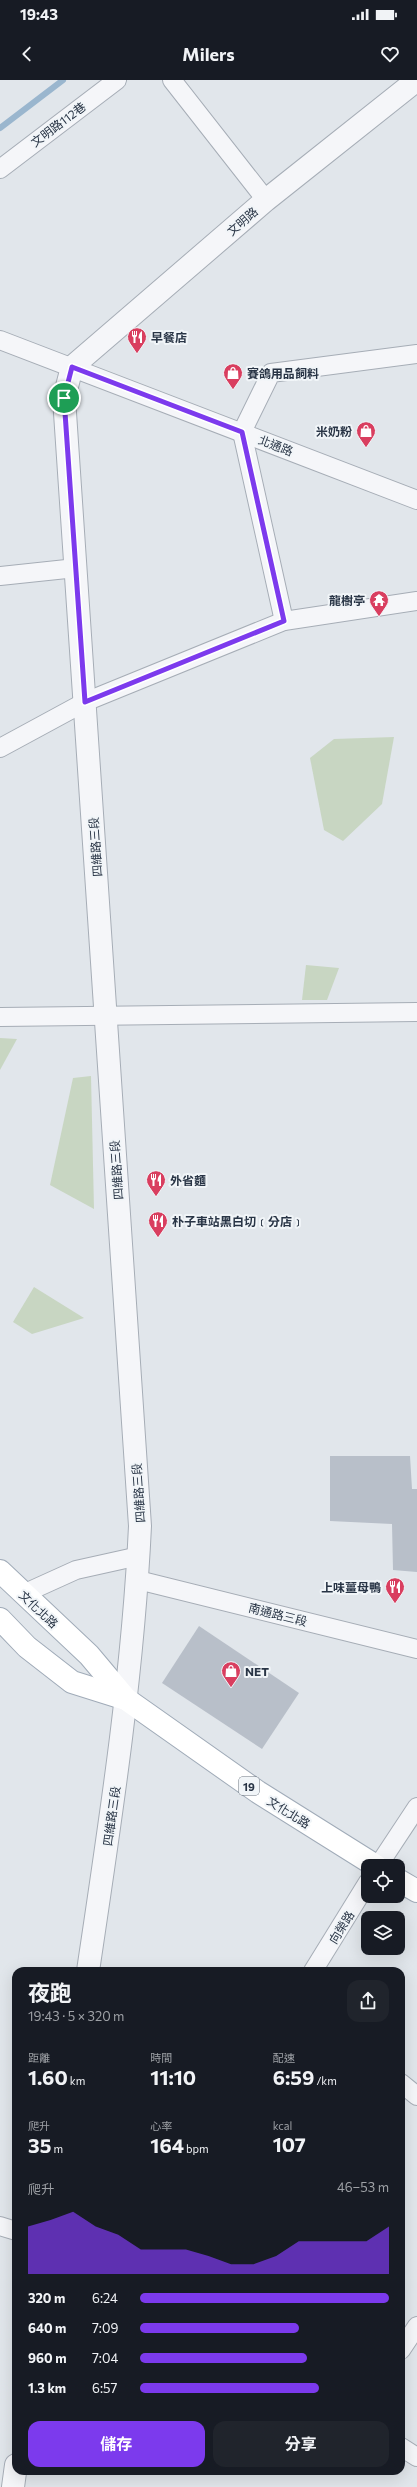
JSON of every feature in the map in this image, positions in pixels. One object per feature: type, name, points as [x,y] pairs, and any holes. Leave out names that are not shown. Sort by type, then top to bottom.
[{"type":"main road","name":"文化北路","points":[[0,1571],[89,1655],[126,1699],[258,1792],[366,1859]]},
{"type":"main road","name":"文化北路","points":[[0,1619],[27,1647],[72,1682],[126,1699]]},
{"type":"main road","points":[[405,1884],[417,1891]]},
{"type":"street","name":"文明路112巷","points":[[0,169],[117,80]]},
{"type":"street","points":[[172,80],[266,200]]},
{"type":"street","name":"文明路","points":[[72,367],[266,200],[417,80]]},
{"type":"street","name":"北通路","points":[[0,340],[417,500]]},
{"type":"street","points":[[284,621],[242,432],[271,373],[417,354]]},
{"type":"street","name":"四維路三段","points":[[72,367],[64,398],[140,1526],[138,1580],[126,1699],[89,1967]]},
{"type":"street","points":[[0,576],[76,568]]},
{"type":"street","points":[[0,748],[85,702],[284,621],[417,601]]},
{"type":"street","points":[[0,1017],[106,1014],[417,1012]]},
{"type":"street","points":[[23,1594],[76,1570],[139,1556]]},
{"type":"street","name":"南通路三段","points":[[138,1580],[417,1649]]},
{"type":"street","points":[[382,1859],[417,1807]]},
{"type":"street","name":"向榮路","points":[[315,1967],[361,1893]]},
{"type":"street","points":[[405,2086],[417,2096]]},
{"type":"street","points":[[0,2226],[12,2230]]},
{"type":"street","points":[[405,2344],[417,2326]]},
{"type":"street","points":[[405,2449],[417,2457]]},
{"type":"street","points":[[13,2487],[15,2475]]},
{"type":"green space","points":[[394,737],[382,804],[343,841],[324,830],[310,758],[334,739]]},
{"type":"green space","points":[[306,965],[339,968],[327,1000],[302,1000]]},
{"type":"green space","points":[[0,1038],[17,1039],[0,1070]]},
{"type":"green space","points":[[91,1076],[94,1209],[50,1185],[73,1078]]},
{"type":"green space","points":[[34,1287],[84,1318],[32,1334],[13,1322]]},
{"type":"building","points":[[330,1456],[410,1456],[412,1489],[417,1489],[417,1572],[393,1570],[392,1524],[330,1521]]},
{"type":"building","name":"NET","points":[[199,1626],[299,1693],[262,1749],[162,1683]]},
{"type":"waterway","points":[[0,128],[63,80]]},
{"type":"place","name":"早餐店","points":[[137,354]]},
{"type":"place","name":"賽鴿用品飼料","points":[[233,390]]},
{"type":"place","name":"米奶粉","points":[[366,448]]},
{"type":"place","name":"龍樹亭","points":[[379,617]]},
{"type":"place","name":"外省麵","points":[[156,1197]]},
{"type":"place","name":"朴子車站黑白切﹝分店﹞","points":[[158,1238]]},
{"type":"place","name":"上味薑母鴨","points":[[395,1604]]},
{"type":"place","name":"NET","points":[[231,1688]]},
{"type":"route","points":[[72,367],[242,432],[284,621],[85,702],[64,398],[72,367]]}]
